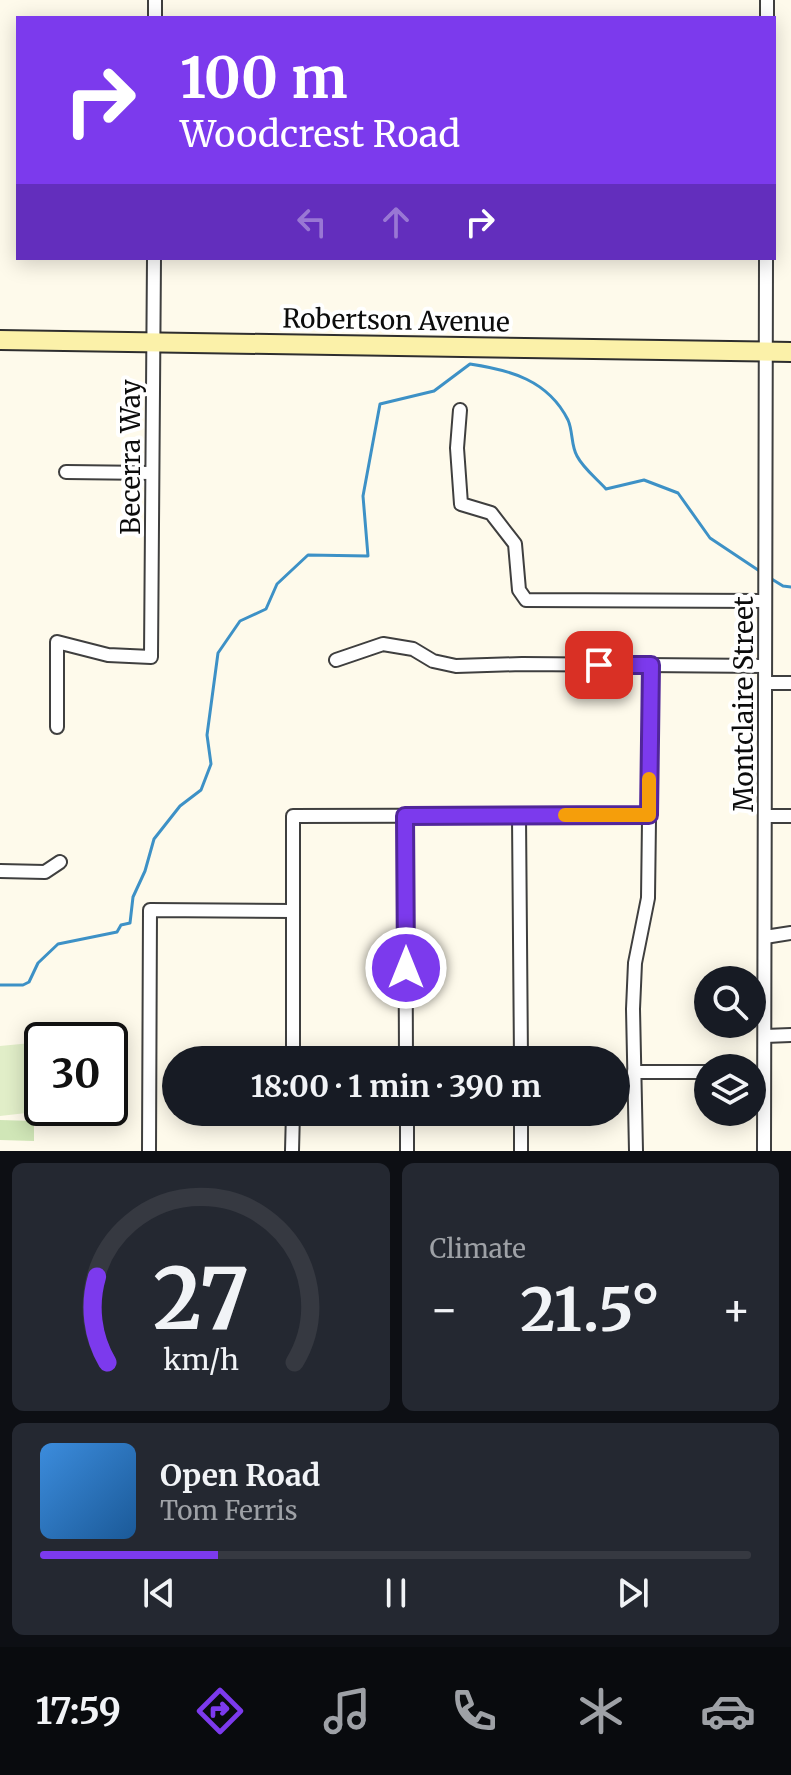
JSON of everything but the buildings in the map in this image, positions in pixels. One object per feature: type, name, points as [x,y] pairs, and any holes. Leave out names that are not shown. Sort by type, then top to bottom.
[{"type":"street","name":"Becerra Way","points":[[57,727],[57,642],[108,655],[151,657],[154,260]]},
{"type":"street","name":"Montclaire Street","points":[[765,966],[766,260]]},
{"type":"street","name":"Robertson Avenue","points":[[0,340],[791,352]]},
{"type":"street","points":[[460,410],[457,448],[461,504],[491,513],[515,544],[519,590],[526,600],[765,601]]},
{"type":"street","points":[[66,472],[152,473]]},
{"type":"street","points":[[336,660],[383,644],[413,649],[441,664],[456,666],[765,666]]},
{"type":"street","points":[[636,1151],[635,963],[648,898],[651,665]]},
{"type":"street","points":[[765,683],[791,683]]},
{"type":"street","points":[[293,1046],[293,816],[649,815]]},
{"type":"street","points":[[405,816],[406,1046]]},
{"type":"street","points":[[519,816],[521,1046]]},
{"type":"street","points":[[765,816],[791,816]]},
{"type":"street","points":[[0,871],[45,872],[60,862]]},
{"type":"street","points":[[149,1151],[150,910],[293,911]]},
{"type":"street","points":[[765,937],[791,933]]},
{"type":"street","points":[[766,1036],[791,1035]]},
{"type":"street","points":[[634,1072],[694,1072]]},
{"type":"street","points":[[292,1151],[293,1126]]},
{"type":"street","points":[[407,1126],[407,1151]]},
{"type":"street","points":[[521,1126],[521,1151]]},
{"type":"street","name":"Montclaire Street","points":[[762,1126],[764,1151]]},
{"type":"green space","points":[[24,1044],[24,1113],[0,1116],[0,1046]]},
{"type":"green space","points":[[0,1120],[24,1121],[24,1126],[34,1126],[34,1141],[0,1140]]},
{"type":"waterway","points":[[0,985],[29,982],[38,963],[58,944],[117,932],[121,925],[130,923],[133,897],[145,871],[154,839],[180,806],[201,790],[211,764],[207,735],[218,653],[240,621],[266,609],[277,584],[308,555],[368,556],[363,496],[380,404],[434,391],[470,364],[526,379],[539,386],[560,406],[570,424],[577,456],[606,489],[644,480],[678,493],[710,538],[761,572]]},
{"type":"waterway","points":[[770,578],[791,587]]},
{"type":"slow traffic","points":[[565,815],[649,815],[649,779]]},
{"type":"route","points":[[406,968],[405,816],[649,815],[651,665],[599,665]]}]
